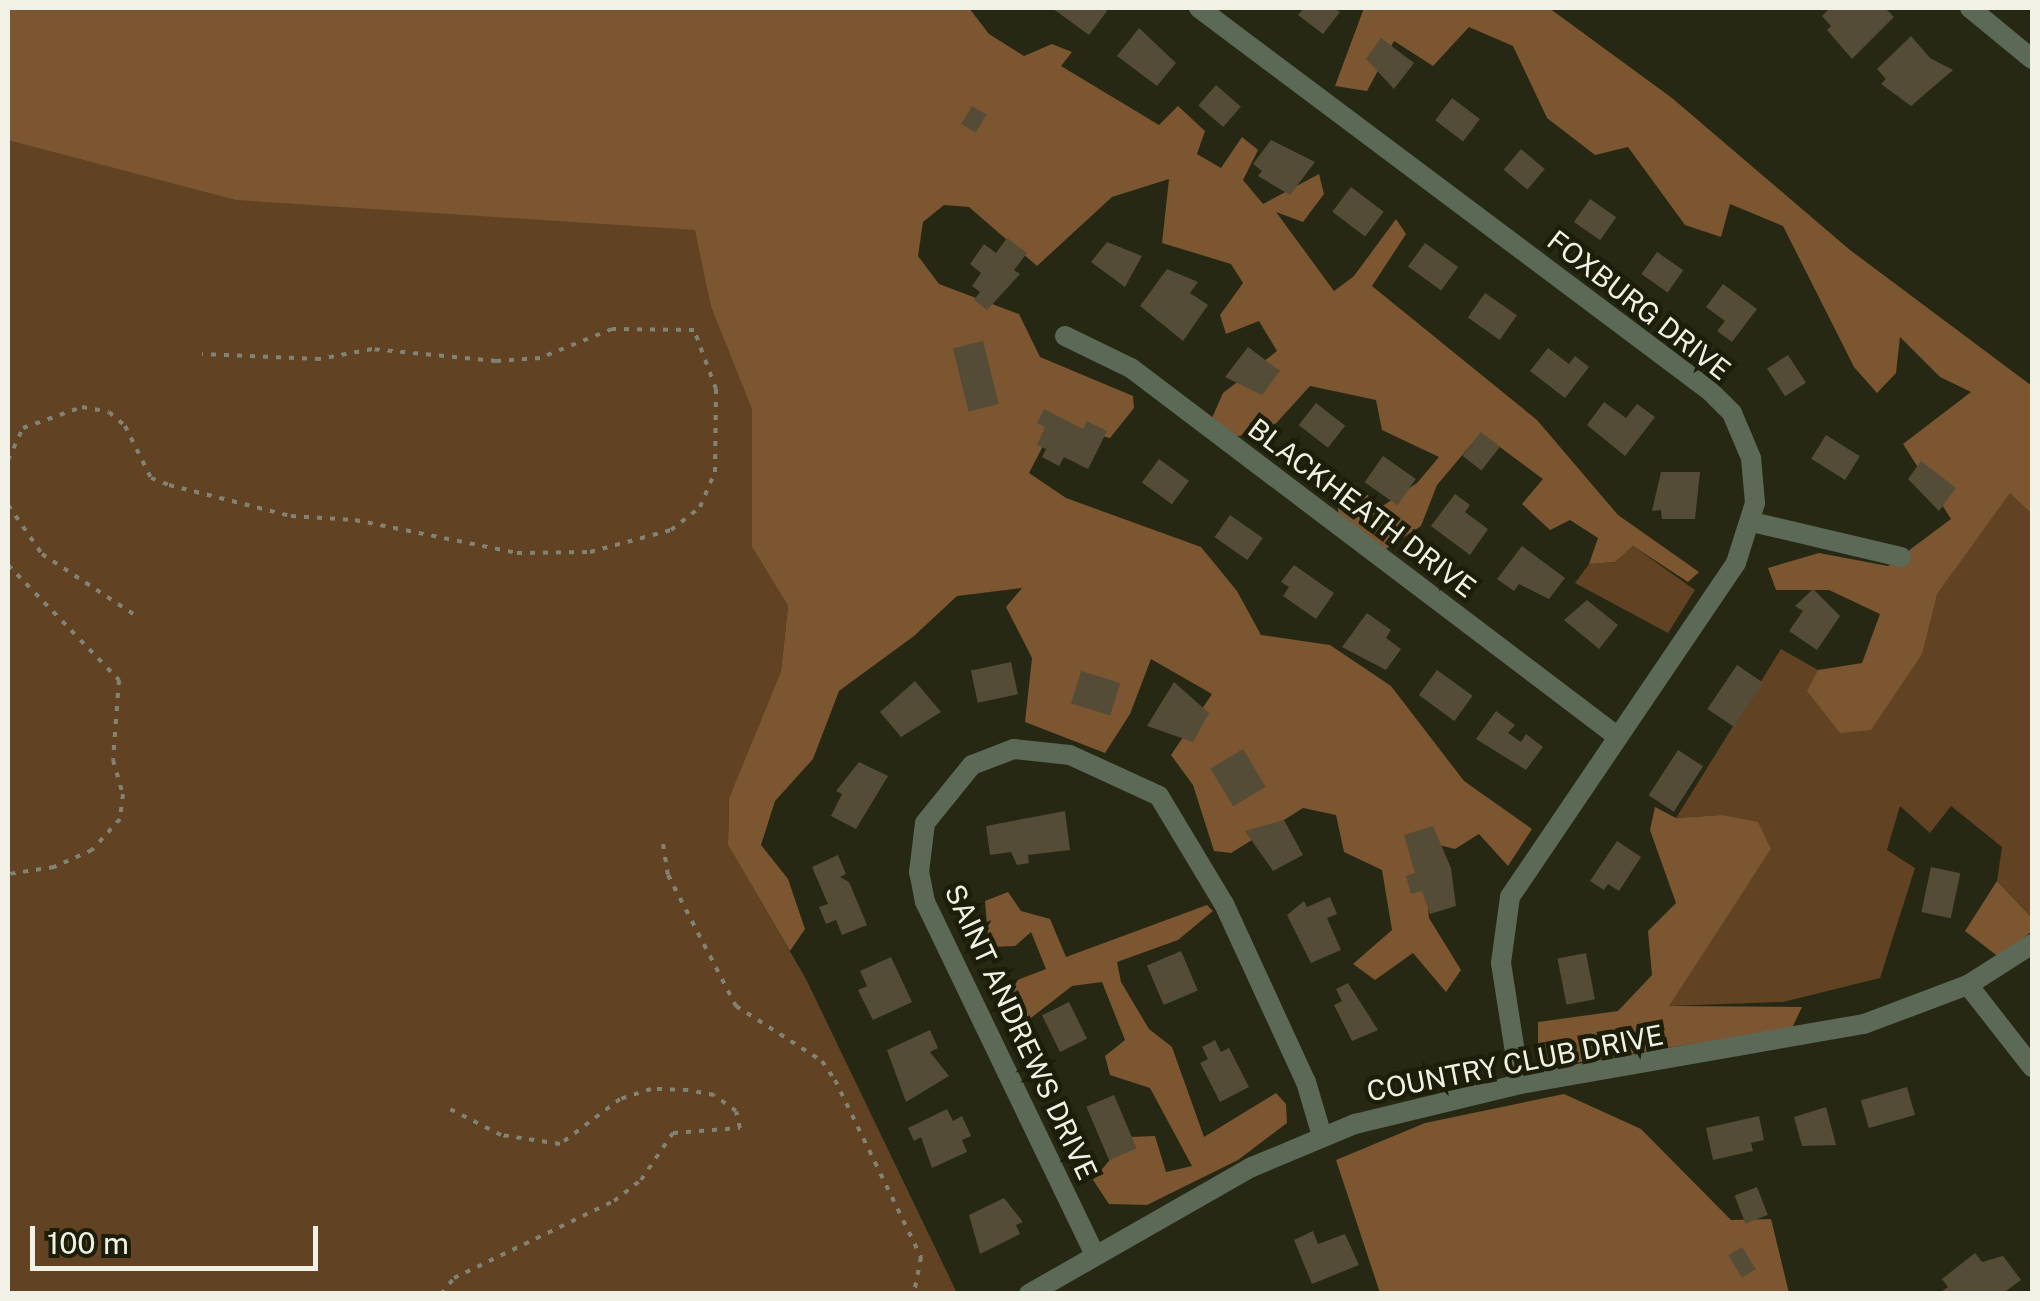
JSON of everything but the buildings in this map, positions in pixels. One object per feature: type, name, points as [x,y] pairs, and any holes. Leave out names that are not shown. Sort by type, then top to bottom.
[{"type":"street","name":"FOXBURG DRIVE","points":[[1199,8],[1710,391],[1748,446],[1752,522],[1736,563],[1520,878],[1503,919],[1503,977],[1520,1084]]},
{"type":"street","points":[[1970,8],[2032,59]]},
{"type":"street","name":"BLACKHEATH DRIVE","points":[[1066,336],[1130,368],[1618,737]]},
{"type":"street","points":[[1752,522],[1901,557]]},
{"type":"street","name":"SAINT ANDREWS DRIVE","points":[[1095,1254],[925,902],[919,872],[925,823],[950,785],[989,756],[1014,749],[1070,754],[1159,796],[1224,904],[1306,1082],[1322,1136]]},
{"type":"street","name":"COUNTRY CLUB DRIVE","points":[[1029,1294],[1095,1254],[1322,1136],[1417,1106],[1520,1084],[1864,1024],[1968,985],[2032,944]]},
{"type":"street","points":[[1968,985],[2032,1067]]},
{"type":"path","points":[[8,460],[23,428],[82,407],[108,412],[125,426],[151,478],[170,485],[291,516],[354,520],[516,553],[590,552],[671,530],[700,507],[715,472],[716,389],[694,330],[612,329],[540,358],[496,361],[372,349],[320,360],[202,354]]},
{"type":"path","points":[[8,505],[42,554],[138,617]]},
{"type":"path","points":[[8,565],[118,680],[113,760],[123,794],[120,819],[92,850],[54,867],[8,874]]},
{"type":"path","points":[[663,844],[668,875],[736,1006],[822,1062],[835,1080],[921,1258],[914,1294]]},
{"type":"path","points":[[440,1294],[454,1278],[614,1200],[641,1180],[672,1133],[740,1128],[736,1111],[714,1095],[688,1090],[651,1089],[620,1099],[560,1144],[501,1135],[448,1108]]},
{"type":"shaded area","points":[[8,8],[969,8],[989,34],[1024,56],[1052,44],[1072,52],[1061,66],[1159,125],[1178,106],[1205,131],[1197,154],[1221,168],[1242,137],[1258,150],[1243,180],[1263,204],[1319,174],[1324,194],[1303,222],[1276,212],[1334,291],[1354,276],[1396,219],[1406,234],[1372,286],[1537,420],[1618,515],[1699,572],[1688,582],[1633,546],[1615,562],[1589,564],[1598,538],[1570,520],[1550,530],[1522,504],[1543,479],[1481,433],[1437,485],[1421,526],[1384,550],[1339,516],[1335,490],[1354,483],[1381,507],[1417,483],[1439,457],[1382,430],[1376,400],[1310,386],[1269,431],[1232,437],[1212,418],[1223,393],[1277,351],[1259,321],[1226,334],[1220,315],[1243,283],[1231,264],[1162,243],[1169,179],[1112,197],[1037,266],[969,207],[944,205],[923,222],[918,256],[939,284],[1019,314],[1040,357],[1133,396],[1134,408],[1110,438],[1054,425],[1029,473],[1066,498],[1201,547],[1237,591],[1261,635],[1330,645],[1391,686],[1464,781],[1532,829],[1508,866],[1479,834],[1455,849],[1423,841],[1429,918],[1461,970],[1446,992],[1413,953],[1375,980],[1353,964],[1392,930],[1382,870],[1344,852],[1336,815],[1303,808],[1231,853],[1214,851],[1193,785],[1171,755],[1212,694],[1151,659],[1130,714],[1105,753],[1025,722],[1032,658],[1006,607],[1022,588],[957,596],[914,636],[839,691],[813,759],[775,801],[761,845],[788,879],[805,929],[790,951],[728,845],[729,798],[781,671],[788,606],[752,547],[752,410],[711,307],[695,230],[236,200],[8,140]]},
{"type":"shaded area","points":[[1364,8],[1549,8],[1672,98],[1850,250],[2032,386],[2032,514],[2010,493],[1937,594],[1922,654],[1871,730],[1840,733],[1807,691],[1818,670],[1862,663],[1880,614],[1829,590],[1776,590],[1768,568],[1819,553],[1888,566],[1951,519],[1903,444],[1971,392],[1940,377],[1900,337],[1896,373],[1877,393],[1854,367],[1783,226],[1730,204],[1721,237],[1685,225],[1628,147],[1595,155],[1547,118],[1513,46],[1469,27],[1433,66],[1394,41],[1367,91],[1335,86]]},
{"type":"shaded area","points":[[8,117],[695,222],[711,307],[752,410],[752,547],[788,606],[781,671],[729,798],[728,845],[806,979],[957,1293],[8,1293]]},
{"type":"shaded area","points":[[2010,492],[2032,514],[2032,918],[1997,881],[2002,847],[1951,806],[1930,833],[1900,806],[1887,850],[1915,868],[1880,978],[1783,1002],[1668,1006],[1771,849],[1722,815],[1676,818],[1781,649],[1818,670],[1835,707],[1858,703]]},
{"type":"shaded area","points":[[1633,546],[1695,590],[1668,633],[1575,583],[1589,564],[1615,562]]},
{"type":"shaded area","points":[[1655,807],[1676,818],[1722,815],[1758,822],[1771,849],[1669,1006],[1802,1007],[1792,1028],[1538,1069],[1538,1022],[1618,1011],[1652,975],[1648,931],[1676,903],[1650,830]]},
{"type":"shaded area","points":[[1997,881],[2032,918],[2032,931],[2000,958],[1965,931]]},
{"type":"shaded area","points":[[1008,892],[1021,911],[1050,919],[1066,957],[1207,905],[1213,911],[1178,940],[1117,962],[1121,982],[1149,1029],[1172,1047],[1204,1137],[1276,1093],[1286,1104],[1287,1123],[1238,1160],[1147,1205],[1109,1204],[1093,1180],[1129,1137],[1155,1136],[1166,1172],[1192,1166],[1150,1088],[1110,1075],[1105,1056],[1125,1040],[1102,982],[1072,986],[1027,1021],[1008,997],[1012,982],[1046,969],[1031,932],[1015,946],[989,947],[985,901]]},
{"type":"shaded area","points":[[1564,1094],[1641,1129],[1731,1220],[1771,1219],[1789,1293],[1380,1293],[1336,1160],[1425,1123]]}]
